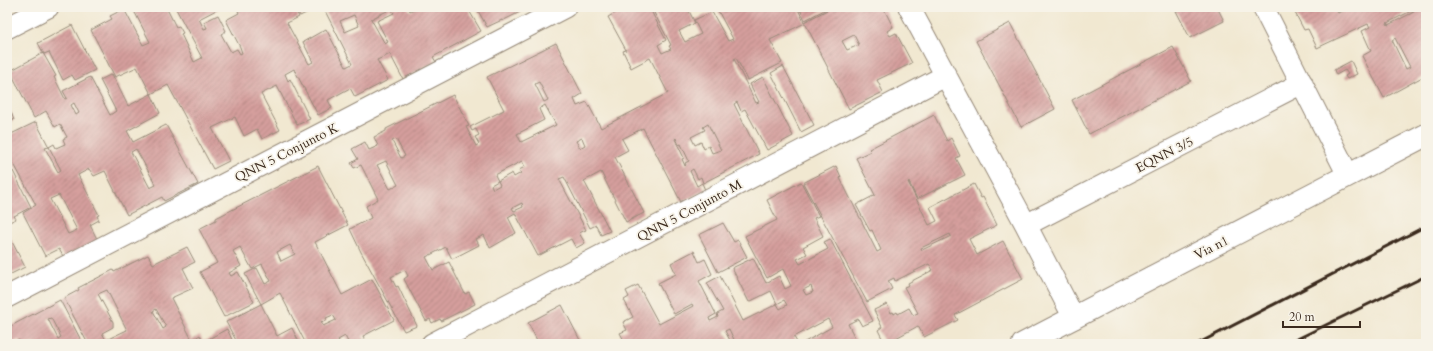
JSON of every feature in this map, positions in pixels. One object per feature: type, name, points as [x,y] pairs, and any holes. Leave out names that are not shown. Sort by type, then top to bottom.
[{"type":"street","points":[[7,28],[48,7]]},
{"type":"street","name":"QNN 5 Conjunto K","points":[[7,297],[565,7]]},
{"type":"street","points":[[909,7],[1074,318]]},
{"type":"street","points":[[1263,7],[1348,175]]},
{"type":"street","name":"QNN 5 Conjunto M","points":[[432,344],[945,76]]},
{"type":"street","name":"EQNN 3/5","points":[[1026,225],[1302,83]]},
{"type":"street","name":"Via n1","points":[[1024,344],[1426,135]]},
{"type":"building","points":[[132,7],[166,7],[176,27],[179,26],[183,33],[181,34],[194,62],[202,58],[175,7],[222,7],[199,19],[204,29],[207,28],[204,22],[218,15],[226,31],[221,34],[231,52],[237,49],[240,54],[242,53],[240,47],[226,20],[239,13],[238,11],[246,7],[294,7],[299,17],[287,23],[309,64],[313,62],[303,42],[326,29],[346,67],[352,64],[323,7],[408,7],[410,11],[418,7],[467,7],[481,31],[433,57],[436,62],[403,79],[390,54],[377,60],[388,80],[355,97],[350,88],[328,100],[332,108],[318,115],[294,69],[285,74],[288,81],[290,79],[310,119],[297,125],[277,86],[261,94],[280,130],[262,139],[257,129],[244,136],[235,117],[212,128],[229,161],[213,169],[168,85],[151,94],[137,67],[115,77],[91,30],[112,19],[110,16],[124,9],[143,45],[150,42]],"holes":[[[391,9],[394,13],[377,21],[388,42],[385,44],[371,19]],[[354,15],[359,26],[345,32],[340,21]]]},
{"type":"building","points":[[295,7],[318,7],[300,16]]},
{"type":"building","points":[[476,7],[530,7],[487,27]]},
{"type":"building","points":[[649,7],[666,40],[658,45],[662,53],[671,49],[669,46],[671,45],[651,7],[687,7],[695,23],[679,31],[685,42],[701,34],[694,20],[712,12],[728,41],[733,39],[716,7],[797,7],[804,22],[833,7],[883,7],[893,27],[887,31],[890,36],[896,33],[912,63],[877,80],[883,92],[849,109],[805,23],[770,40],[782,63],[748,80],[736,58],[734,59],[756,103],[759,102],[750,84],[763,77],[793,136],[767,150],[745,109],[741,111],[737,102],[734,104],[759,154],[703,183],[701,177],[698,179],[693,169],[690,171],[697,186],[702,183],[705,190],[681,202],[643,128],[622,139],[628,150],[615,157],[644,213],[626,222],[601,172],[584,181],[610,231],[601,235],[596,225],[590,228],[564,177],[559,179],[586,230],[579,233],[585,243],[576,248],[571,239],[538,256],[515,213],[508,217],[516,233],[490,248],[484,235],[476,239],[479,245],[452,259],[446,247],[426,257],[433,270],[449,262],[465,294],[469,292],[475,304],[441,321],[440,319],[432,323],[430,319],[426,321],[404,279],[408,276],[405,270],[391,277],[396,287],[398,286],[417,326],[404,331],[350,229],[371,218],[366,206],[378,199],[361,165],[354,168],[351,163],[358,159],[352,149],[365,142],[369,150],[378,146],[374,137],[386,131],[386,129],[453,95],[469,126],[466,127],[476,146],[479,144],[475,137],[479,135],[476,129],[472,131],[470,127],[504,110],[487,77],[556,43],[582,94],[574,99],[577,106],[587,102],[601,128],[668,93],[650,58],[631,68],[623,51],[626,50],[608,17],[624,8]],"holes":[[[854,35],[859,45],[847,50],[842,41]],[[539,82],[548,100],[544,102],[535,84]],[[545,105],[556,125],[521,142],[517,134],[544,120],[539,109]],[[708,124],[721,150],[712,153],[709,146],[704,149],[701,142],[695,145],[691,137],[705,130],[703,127]],[[582,138],[585,145],[580,148],[576,141]],[[676,138],[679,145],[681,144],[689,161],[685,163],[685,166],[682,159],[684,158],[675,139]],[[396,139],[405,156],[401,158],[392,141]],[[386,161],[398,185],[390,189],[377,165]],[[522,161],[525,167],[519,170],[521,173],[514,177],[512,173],[498,181],[495,175]],[[498,181],[500,185],[493,189],[491,185]],[[522,203],[523,207],[514,211],[512,208]]]},
{"type":"building","points":[[799,7],[830,7],[805,20]]},
{"type":"building","points":[[1174,7],[1217,7],[1224,21],[1190,38]]},
{"type":"building","points":[[1292,7],[1336,7],[1338,13],[1346,9],[1345,7],[1419,7],[1387,23],[1388,25],[1422,8],[1421,7],[1426,7],[1426,75],[1384,98],[1362,56],[1371,51],[1362,31],[1370,27],[1368,24],[1317,48],[1308,29],[1304,30]],"holes":[[[1395,38],[1410,67],[1406,69],[1392,40]]]},
{"type":"building","points":[[1010,23],[1055,109],[1021,127],[976,41]]},
{"type":"building","points":[[72,25],[95,70],[75,80],[72,75],[63,80],[49,52],[44,54],[38,43]]},
{"type":"building","points":[[1173,47],[1191,81],[1089,134],[1072,100]]},
{"type":"building","points":[[43,53],[56,76],[54,77],[65,99],[67,98],[63,91],[90,77],[110,115],[116,111],[100,80],[112,74],[128,106],[151,94],[160,113],[127,131],[133,142],[166,125],[198,184],[164,201],[162,197],[127,215],[105,171],[94,176],[89,169],[78,175],[99,215],[97,216],[99,220],[90,225],[98,241],[64,258],[59,249],[45,256],[23,213],[36,205],[14,164],[8,168],[10,173],[13,171],[31,207],[14,216],[16,219],[7,223],[7,136],[36,122],[49,147],[54,144],[56,148],[65,144],[63,139],[67,137],[60,124],[55,127],[46,111],[34,118],[10,71]],"holes":[[[74,103],[79,113],[76,115],[71,105]],[[49,147],[61,170],[58,172],[45,148]],[[136,149],[156,185],[150,188],[131,152]],[[59,195],[77,230],[68,234],[50,199]]]},
{"type":"building","points":[[1351,61],[1357,74],[1347,79],[1345,76],[1348,74],[1345,70],[1336,75],[1334,70]]},
{"type":"building","points":[[783,66],[814,125],[801,132],[771,73]]},
{"type":"building","points":[[7,102],[14,120],[7,123]]},
{"type":"building","points":[[934,115],[947,141],[951,138],[960,156],[956,158],[965,175],[917,199],[908,182],[929,225],[937,221],[930,207],[974,184],[981,198],[983,197],[997,225],[969,239],[977,255],[1003,241],[1023,279],[955,315],[958,320],[924,337],[918,326],[885,344],[878,330],[882,327],[874,310],[887,304],[891,313],[893,312],[894,314],[897,312],[898,314],[909,308],[913,315],[918,313],[904,287],[909,285],[908,283],[933,270],[929,264],[895,281],[894,278],[888,281],[892,289],[867,302],[803,183],[836,166],[841,177],[840,178],[877,252],[881,250],[872,230],[870,231],[856,205],[875,195],[856,158],[871,151],[869,149]],"holes":[[[950,234],[951,236],[922,250],[921,248]]]},
{"type":"building","points":[[318,166],[348,225],[315,242],[342,295],[372,279],[394,320],[363,336],[367,344],[349,344],[345,336],[338,340],[341,344],[306,344],[280,293],[261,304],[245,274],[257,268],[265,284],[271,281],[262,264],[252,269],[240,247],[233,251],[241,266],[229,273],[231,276],[238,272],[254,302],[224,317],[200,272],[217,263],[199,229],[216,220],[216,218]],"holes":[[[290,245],[295,254],[281,261],[277,252]],[[333,315],[336,320],[323,326],[321,322],[327,320],[326,318]]]},
{"type":"building","points":[[801,182],[819,216],[814,218],[823,236],[803,247],[807,254],[797,259],[800,264],[828,249],[824,242],[830,239],[873,321],[862,326],[858,319],[848,324],[858,344],[801,344],[832,327],[828,319],[794,337],[798,344],[736,344],[729,329],[725,331],[732,344],[626,344],[620,333],[627,330],[623,322],[633,317],[624,300],[629,297],[626,291],[638,285],[659,324],[693,306],[692,304],[674,314],[658,283],[676,274],[671,263],[694,251],[699,262],[705,259],[712,274],[699,281],[716,314],[709,318],[710,321],[718,317],[717,314],[723,311],[707,283],[720,276],[743,321],[777,304],[771,291],[749,302],[732,268],[753,258],[766,283],[779,276],[785,289],[791,286],[783,269],[767,278],[745,236],[777,220],[767,200]],"holes":[[[811,286],[813,292],[806,295],[803,290]],[[784,300],[787,305],[780,309],[777,304]]]},
{"type":"building","points":[[723,223],[734,242],[738,240],[747,257],[718,272],[699,235]]},
{"type":"building","points":[[7,232],[25,267],[7,276]]},
{"type":"building","points":[[187,247],[195,262],[183,268],[193,288],[171,298],[192,340],[200,335],[203,342],[227,329],[234,344],[88,344],[64,298],[79,290],[78,288],[113,270],[114,272],[148,255],[153,264]],"holes":[[[107,290],[127,330],[106,340],[102,333],[113,327],[113,322],[98,294]],[[156,309],[166,327],[163,329],[153,311]]]},
{"type":"building","points":[[60,300],[83,344],[21,344],[19,340],[11,344],[7,344],[7,328]],"holes":[[[51,318],[61,337],[58,339],[48,319]]]},
{"type":"building","points":[[261,304],[277,336],[292,328],[300,344],[238,344],[226,322]]},
{"type":"building","points":[[562,305],[582,344],[539,344],[528,323]]},
{"type":"railway","points":[[1197,344],[1426,226]]},
{"type":"railway","points":[[1287,344],[1426,276]]}]
